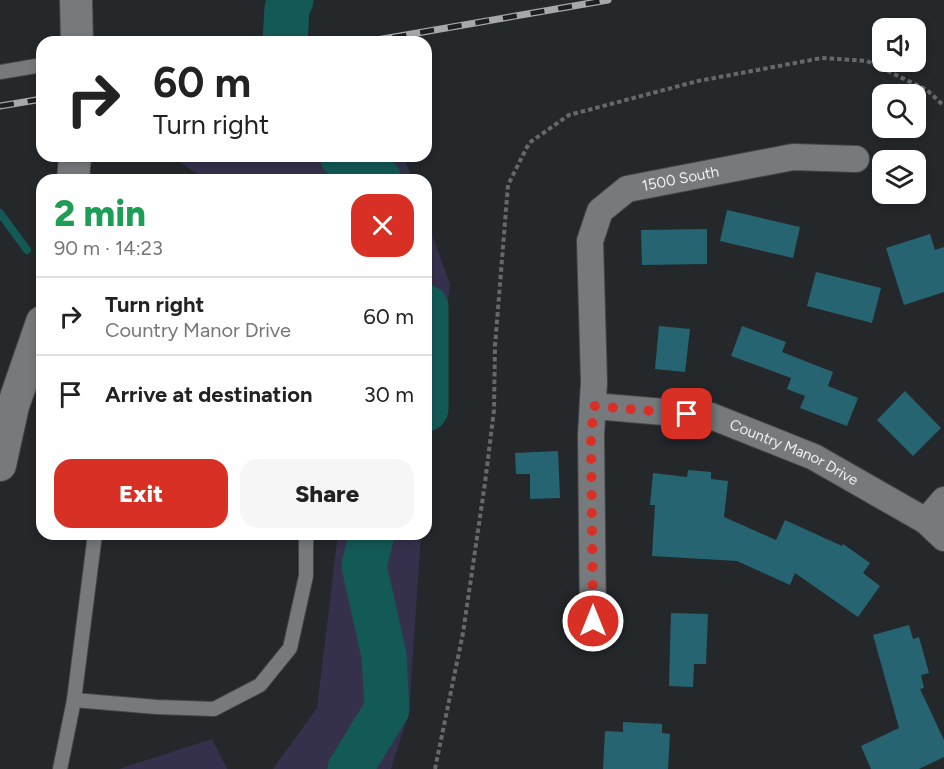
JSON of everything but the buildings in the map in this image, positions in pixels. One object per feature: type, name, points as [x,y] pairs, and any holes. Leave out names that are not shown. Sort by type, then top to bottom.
[{"type":"street","points":[[76,0],[77,36]]},
{"type":"street","name":"1500 South","points":[[593,621],[591,435],[594,406],[590,241],[600,211],[627,189],[793,157],[856,159]]},
{"type":"street","points":[[0,465],[13,406],[36,339]]},
{"type":"street","name":"Country Manor Drive","points":[[594,406],[711,416],[814,457],[935,529]]},
{"type":"street","points":[[935,529],[944,500]]},
{"type":"lane","points":[[0,72],[36,66]]},
{"type":"lane","points":[[60,769],[74,700],[94,540]]},
{"type":"lane","points":[[74,700],[214,709],[260,685],[290,648],[306,576],[306,540]]},
{"type":"shaded area","points":[[179,162],[406,162],[410,174],[198,174]]},
{"type":"shaded area","points":[[432,234],[450,284],[432,436]]},
{"type":"shaded area","points":[[337,540],[421,540],[409,712],[391,769],[273,769],[317,708]]},
{"type":"shaded area","points":[[212,739],[227,769],[119,769]]},
{"type":"waterway","points":[[285,36],[287,8],[291,0]]},
{"type":"waterway","points":[[353,162],[374,174]]},
{"type":"waterway","points":[[0,213],[27,250]]},
{"type":"waterway","points":[[350,769],[387,709],[384,655],[364,566],[370,540]]},
{"type":"railway","points":[[400,36],[608,0]]},
{"type":"railway","points":[[0,106],[36,100]]},
{"type":"route","points":[[593,621],[591,435],[594,406],[687,414]]}]
